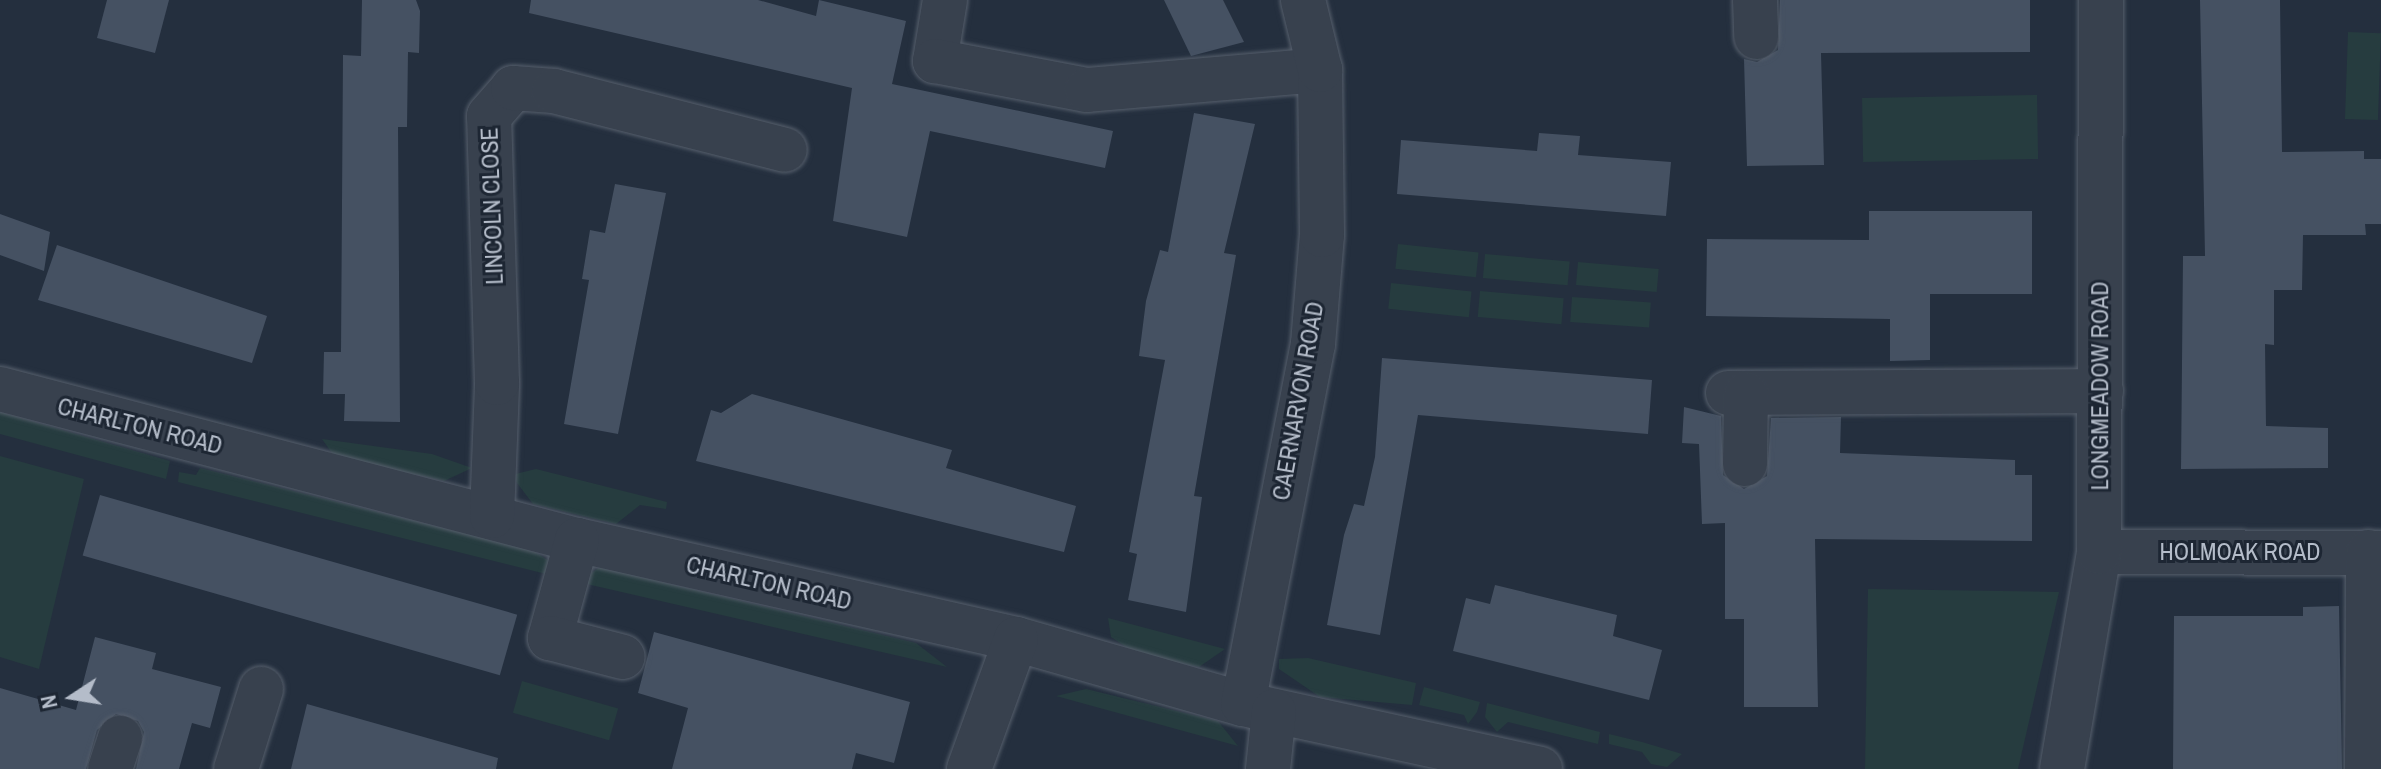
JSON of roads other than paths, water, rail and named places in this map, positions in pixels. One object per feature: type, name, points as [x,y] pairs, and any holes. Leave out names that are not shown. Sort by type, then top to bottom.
[{"type":"street","points":[[945,0],[935,61],[1072,87],[1320,70]]},
{"type":"street","name":"CAERNARVON ROAD","points":[[1268,769],[1259,708],[1313,344],[1322,235],[1320,70],[1303,0]]},
{"type":"street","name":"LONGMEADOW ROAD","points":[[2062,769],[2099,552],[2101,0]]},
{"type":"street","name":"LINCOLN CLOSE","points":[[492,516],[497,383],[489,116],[513,88],[554,91],[785,150]]},
{"type":"street","name":"CHARLTON ROAD","points":[[0,389],[577,540],[1016,639],[1259,708],[1540,769]]},
{"type":"street","points":[[1745,464],[1737,394],[2101,391]]},
{"type":"street","points":[[577,540],[550,638],[623,657]]},
{"type":"street","name":"HOLMOAK ROAD","points":[[2099,552],[2374,552]]},
{"type":"street","points":[[2367,769],[2374,552]]},
{"type":"street","points":[[969,769],[1016,639]]},
{"type":"street","points":[[236,769],[261,689]]}]
